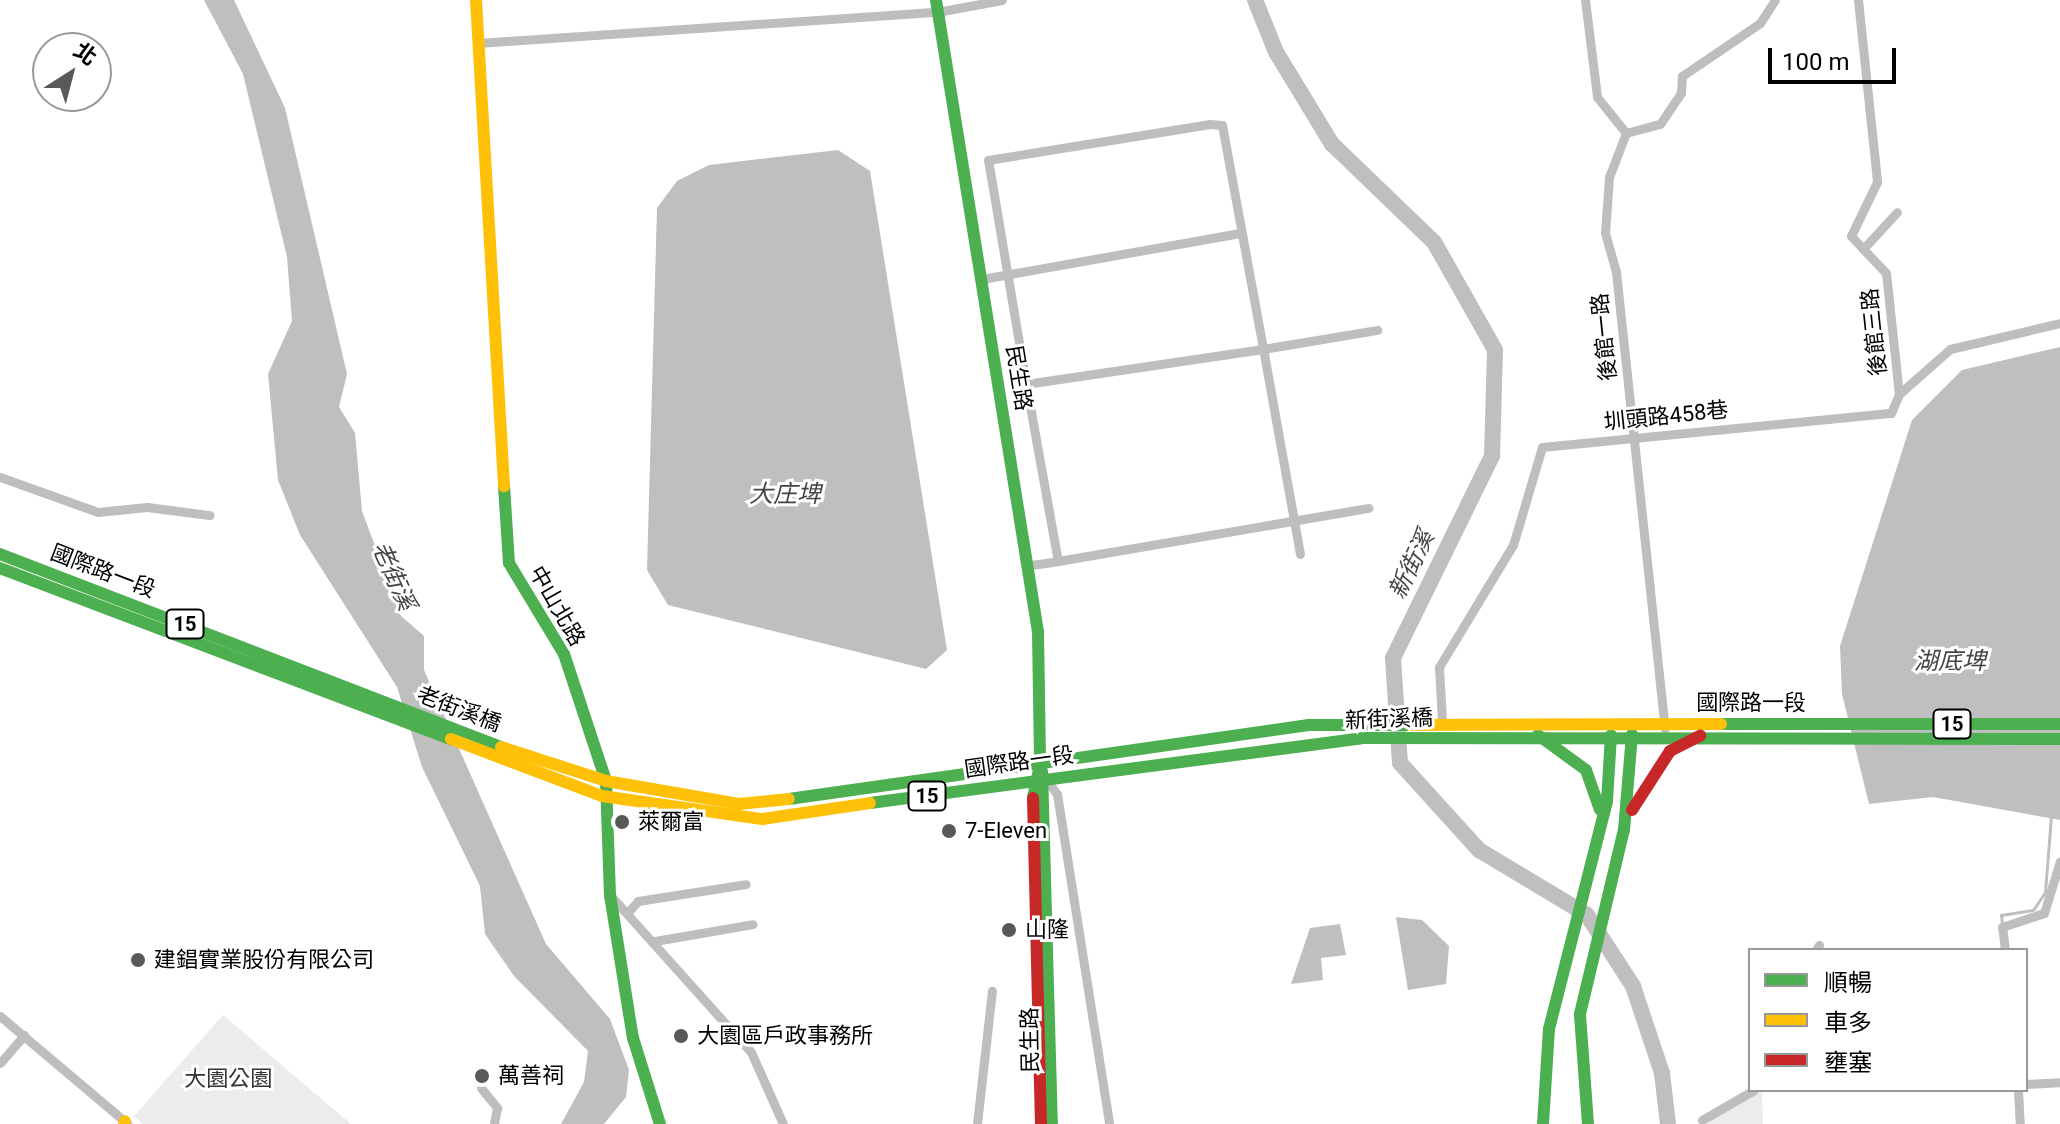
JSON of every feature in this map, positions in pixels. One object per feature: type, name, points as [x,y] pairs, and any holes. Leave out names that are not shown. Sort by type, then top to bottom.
[{"type":"main road","name":"中山北路","points":[[476,0],[509,563],[564,654],[606,781]]},
{"type":"main road","name":"民生路","points":[[936,6],[1031,565],[1040,765],[1041,1124]]},
{"type":"main road","name":"國際路一段","points":[[0,554],[367,702]]},
{"type":"main road","name":"國際路一段","points":[[0,568],[367,702]]},
{"type":"main road","name":"老街溪橋","points":[[367,702],[529,764]]},
{"type":"main road","name":"國際路一段","points":[[1442,721],[1618,721],[1700,736],[2060,739]]},
{"type":"main road","name":"新街溪橋","points":[[1336,724],[1442,721]]},
{"type":"main road","points":[[1543,1124],[1542,1088],[1601,824],[1611,735],[1618,721],[1632,734],[1624,830],[1580,1014],[1588,1124]]},
{"type":"main road","name":"國際路一段","points":[[529,764],[739,804],[1336,724]]},
{"type":"main road","name":"國際路一段","points":[[1446,737],[1611,735],[1665,729],[2060,724]]},
{"type":"main road","points":[[1538,735],[1586,770],[1601,824]]},
{"type":"main road","points":[[1624,830],[1653,772],[1700,736]]},
{"type":"main road","name":"新街溪橋","points":[[1333,741],[1446,737]]},
{"type":"main road","name":"國際路一段","points":[[529,764],[602,796],[762,819],[1333,741]]},
{"type":"main road","name":"民生路","points":[[1040,780],[1052,1124]]},
{"type":"main road","points":[[606,781],[602,796],[610,895],[633,1038],[660,1124]]},
{"type":"street","points":[[478,43],[1002,0]]},
{"type":"street","points":[[1585,0],[1597,97],[1626,133],[1660,124],[1681,93],[1682,76],[1760,23],[1775,0]]},
{"type":"street","points":[[1858,0],[1877,182],[1851,236],[1863,249],[1897,212]]},
{"type":"street","points":[[1058,561],[988,160],[1222,125],[1300,554]]},
{"type":"street","name":"後館一路","points":[[1626,133],[1609,177],[1604,220],[1665,729]]},
{"type":"street","points":[[982,279],[1007,277],[1240,233]]},
{"type":"street","name":"後館三路","points":[[1863,249],[1886,273],[1899,394]]},
{"type":"street","name":"圳頭路458巷","points":[[1442,721],[1439,667],[1513,545],[1542,447],[1891,413],[1899,394],[1950,349],[2060,323]]},
{"type":"street","points":[[1026,384],[1377,330]]},
{"type":"street","points":[[0,477],[98,512],[147,507],[209,515]]},
{"type":"street","points":[[1031,565],[1369,508]]},
{"type":"street","points":[[1040,780],[1057,794],[1109,1124]]},
{"type":"street","points":[[2005,948],[2002,927],[2044,913],[2060,861]]},
{"type":"street","points":[[629,911],[638,901],[746,884]]},
{"type":"street","points":[[610,895],[629,911],[751,1052],[783,1124]]},
{"type":"street","points":[[655,941],[753,924]]},
{"type":"street","points":[[977,1124],[992,991]]},
{"type":"street","points":[[0,1016],[126,1123]]},
{"type":"street","points":[[0,1063],[24,1035]]},
{"type":"street","points":[[2028,1084],[2060,1082]]},
{"type":"street","points":[[481,1088],[497,1108],[494,1124]]},
{"type":"street","points":[[1702,1120],[1751,1092]]},
{"type":"street","points":[[2018,1092],[2020,1124]]},
{"type":"green space","name":"大園公園","points":[[223,1015],[351,1124],[143,1124],[134,1116]]},
{"type":"green space","points":[[1762,1092],[1763,1124],[1707,1124],[1728,1101]]},
{"type":"water","points":[[204,0],[234,0],[285,108],[347,374],[339,407],[355,433],[362,511],[401,616],[424,636],[424,670],[546,944],[610,1019],[629,1070],[626,1097],[604,1124],[561,1124],[584,1082],[588,1051],[514,976],[485,934],[480,886],[422,767],[397,687],[300,535],[278,480],[268,374],[292,321],[287,257],[243,74]]},
{"type":"water","name":"大庄埤","points":[[838,150],[870,171],[947,650],[926,669],[668,605],[647,570],[657,208],[677,181],[709,165]]},
{"type":"water","name":"湖底埤","points":[[2060,347],[2060,820],[1933,797],[1869,804],[1842,694],[1840,646],[1912,420],[1962,370]]},
{"type":"water","points":[[1396,917],[1422,920],[1449,946],[1446,984],[1408,990]]},
{"type":"water","points":[[1340,924],[1346,955],[1321,958],[1323,980],[1291,984],[1310,928]]},
{"type":"waterway","name":"新街溪","points":[[1255,0],[1276,52],[1332,144],[1434,242],[1495,350],[1492,456],[1393,658],[1400,763],[1479,850],[1587,915],[1633,986],[1662,1073],[1668,1124]]},
{"type":"waterway","points":[[2002,924],[2001,915],[2033,910],[2045,892],[2051,816]]},
{"type":"traffic: fast","points":[[936,0],[1038,632],[1040,765],[1033,798]]},
{"type":"traffic: fast","points":[[504,486],[509,563],[564,654],[606,781],[610,895],[633,1038],[660,1124]]},
{"type":"traffic: fast","points":[[0,554],[501,747]]},
{"type":"traffic: fast","points":[[0,568],[451,739]]},
{"type":"traffic: fast","points":[[1721,724],[2060,724]]},
{"type":"traffic: fast","points":[[789,799],[1309,725],[1411,725]]},
{"type":"traffic: fast","points":[[1588,1124],[1580,1014],[1624,830],[1632,734]]},
{"type":"traffic: fast","points":[[1538,735],[1586,770],[1600,810]]},
{"type":"traffic: fast","points":[[1543,1124],[1549,1029],[1607,801],[1611,735]]},
{"type":"traffic: fast","points":[[870,803],[1362,738],[2060,739]]},
{"type":"traffic: fast","points":[[1042,771],[1052,1124]]},
{"type":"traffic: slow","points":[[476,0],[504,486]]},
{"type":"traffic: slow","points":[[1411,725],[1721,724]]},
{"type":"traffic: slow","points":[[451,739],[602,796],[762,819],[870,803]]},
{"type":"traffic: slow","points":[[501,747],[606,781],[739,804],[789,799]]},
{"type":"traffic: jam","points":[[1632,810],[1670,751],[1700,736]]},
{"type":"traffic: jam","points":[[1033,798],[1041,1124]]},
{"type":"place","name":"萊爾富","points":[[622,822]]},
{"type":"place","name":"7-Eleven","points":[[949,831]]},
{"type":"place","name":"山隆","points":[[1009,930]]},
{"type":"place","name":"建錩實業股份有限公司","points":[[138,960]]},
{"type":"place","name":"大園區戶政事務所","points":[[681,1036]]},
{"type":"place","name":"萬善祠","points":[[482,1076]]},
{"type":"water label","name":"老街溪","points":[[393,576]]}]
